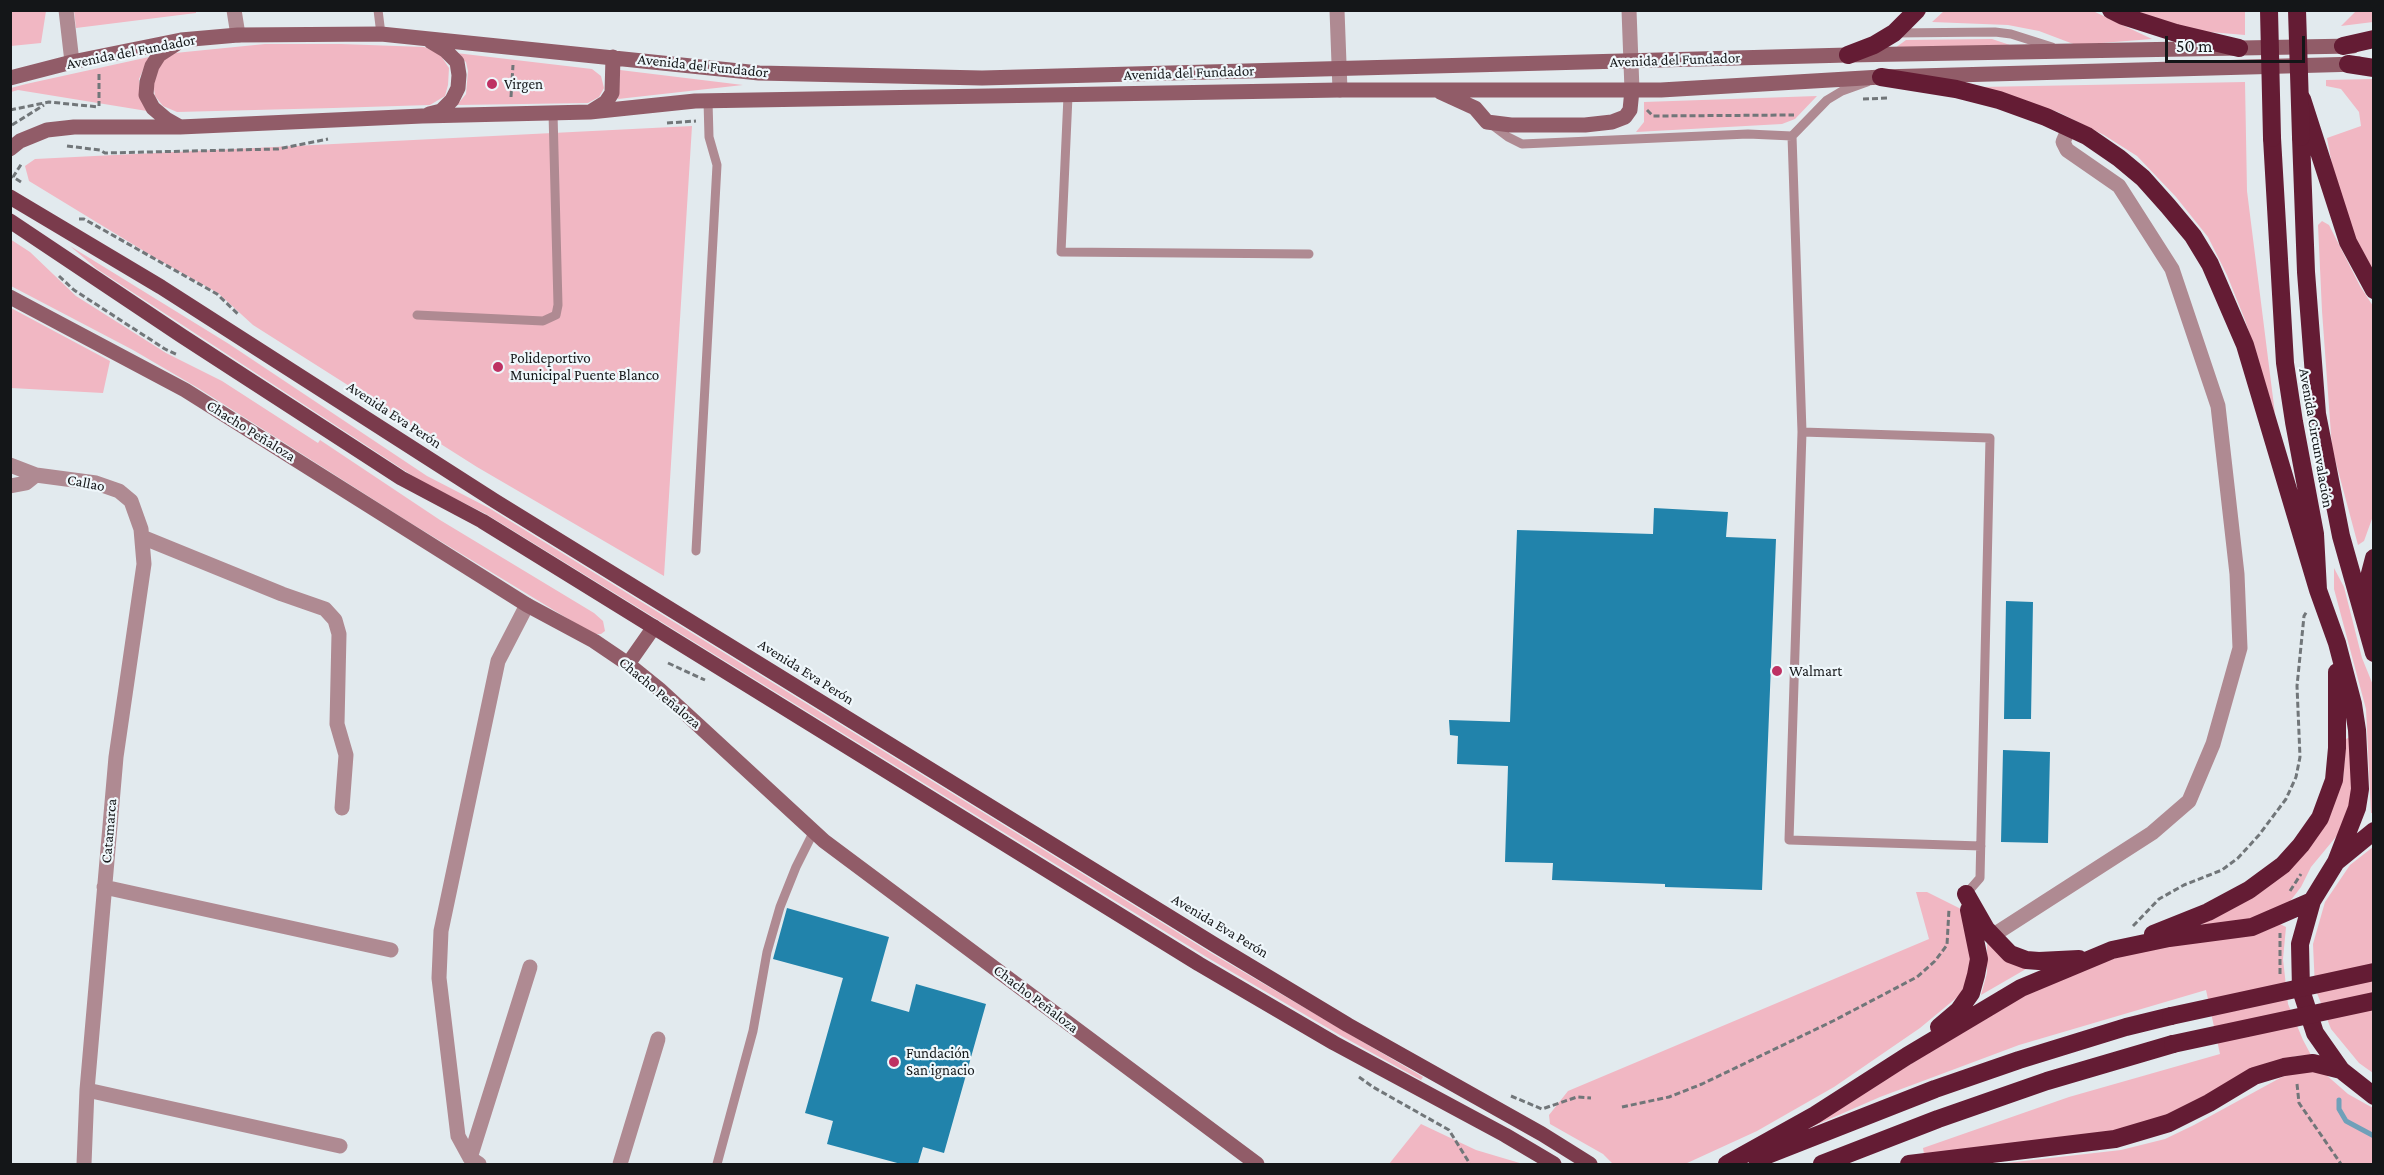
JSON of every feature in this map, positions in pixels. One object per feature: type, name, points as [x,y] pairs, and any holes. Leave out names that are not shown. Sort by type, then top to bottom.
[{"type":"highway","points":[[1848,55],[1874,45],[1893,33],[1917,10]]},
{"type":"highway","points":[[2111,10],[2176,33],[2239,48]]},
{"type":"highway","name":"Avenida Circunvalación","points":[[2297,10],[2299,88],[2308,137],[2306,283],[2317,414],[2341,536],[2373,653]]},
{"type":"highway","points":[[2298,32],[2302,10]]},
{"type":"highway","name":"Avenida Circunvalación","points":[[2269,16],[2272,138],[2285,363],[2315,534],[2318,590],[2337,643],[2355,722],[2360,789],[2357,808],[2336,862]]},
{"type":"highway","points":[[2343,46],[2373,39]]},
{"type":"highway","points":[[2348,64],[2373,68]]},
{"type":"highway","points":[[1881,77],[1956,89],[1999,100],[2087,136],[2120,158],[2143,178],[2193,236],[2210,264],[2245,345],[2318,590]]},
{"type":"highway","points":[[2308,137],[2348,242],[2373,290]]},
{"type":"highway","points":[[2366,630],[2368,581],[2373,558]]},
{"type":"highway","points":[[1727,1164],[1815,1114],[2022,988],[2208,912],[2249,890],[2283,865],[2320,818],[2334,780],[2337,748],[2337,643]]},
{"type":"highway","points":[[2373,831],[2336,862],[2312,901],[2300,944],[2301,990],[2315,1033],[2341,1070],[2373,1095]]},
{"type":"highway","points":[[1966,894],[1992,936],[2010,954],[2026,960],[2075,961],[2112,950],[2169,938],[2252,927],[2312,901]]},
{"type":"highway","points":[[1907,1056],[1959,1010],[1971,993],[1979,959],[1966,894]]},
{"type":"highway","points":[[1743,1164],[1935,1089],[2126,1027],[2373,972]]},
{"type":"highway","points":[[1822,1164],[1938,1119],[2047,1081],[2173,1044],[2373,1001]]},
{"type":"highway","points":[[1910,1164],[2115,1140],[2169,1123],[2209,1103],[2254,1076],[2284,1067],[2313,1063],[2341,1070]]},
{"type":"main road","name":"Avenida del Fundador","points":[[10,78],[72,62],[181,40],[238,35],[381,34],[759,73],[982,78],[1848,55],[2373,45]]},
{"type":"main road","points":[[422,116],[441,111],[452,100],[459,82],[457,62],[445,50],[428,39]]},
{"type":"main road","points":[[180,127],[153,108],[146,95],[152,66],[159,55],[181,40]]},
{"type":"main road","points":[[590,112],[606,102],[612,93],[613,57]]},
{"type":"main road","name":"Avenida del Fundador","points":[[18,157],[20,141],[47,130],[74,127],[180,127],[422,116],[590,112],[708,101],[1340,90],[1661,90],[1881,77],[2373,63]]},
{"type":"main road","points":[[10,68],[51,68]]},
{"type":"main road","points":[[1436,90],[1475,108],[1488,122],[1511,125],[1586,125],[1612,122],[1624,117],[1631,107],[1632,90]]},
{"type":"main road","name":"Avenida Eva Perón","points":[[10,197],[161,287],[506,508],[1215,945],[1348,1025],[1509,1115],[1590,1164]]},
{"type":"main road","points":[[10,221],[401,478],[482,521],[1199,964],[1334,1043],[1554,1164]]},
{"type":"main road","name":"Chacho Peñaloza","points":[[10,297],[185,390],[527,604],[594,641],[628,664],[659,689],[814,831],[1257,1164]]},
{"type":"main road","points":[[628,664],[654,627]]},
{"type":"street","points":[[66,10],[72,62]]},
{"type":"street","points":[[234,10],[238,35]]},
{"type":"street","points":[[1337,10],[1340,90]]},
{"type":"street","points":[[1629,10],[1632,90]]},
{"type":"street","points":[[1992,936],[2152,833],[2189,801],[2214,744],[2240,648],[2237,574],[2218,406],[2172,269],[2120,186],[2067,150],[2063,142],[2069,128]]},
{"type":"street","name":"Callao","points":[[10,465],[36,475],[96,483],[119,491],[131,501]]},
{"type":"street","points":[[10,486],[26,483],[36,475]]},
{"type":"street","name":"Catamarca","points":[[84,1164],[87,1090],[116,757],[144,564],[141,529],[131,501]]},
{"type":"street","points":[[142,537],[282,594],[326,609],[335,620],[339,634],[337,724],[346,755],[342,808]]},
{"type":"street","points":[[474,1161],[458,1136],[456,1125],[439,978],[441,931],[498,661],[527,604]]},
{"type":"street","points":[[104,887],[391,950]]},
{"type":"street","points":[[474,1161],[530,967]]},
{"type":"street","points":[[620,1164],[658,1039]]},
{"type":"street","points":[[87,1090],[340,1146]]},
{"type":"lane","points":[[378,10],[381,34]]},
{"type":"lane","points":[[1893,33],[1995,32],[2011,34],[2066,52]]},
{"type":"lane","points":[[1881,77],[1842,91],[1827,100],[1792,136],[1802,432],[1789,840],[1981,846]]},
{"type":"lane","points":[[1068,96],[1061,252],[1309,254]]},
{"type":"lane","points":[[696,551],[717,165],[709,137],[708,101]]},
{"type":"lane","points":[[417,315],[543,321],[555,315],[558,305],[553,113]]},
{"type":"lane","points":[[1488,122],[1522,144],[1748,134],[1792,136]]},
{"type":"lane","points":[[1802,432],[1990,438],[1980,878],[1966,894]]},
{"type":"lane","points":[[717,1164],[753,1031],[767,952],[796,867],[814,831]]},
{"type":"path","points":[[510,114],[514,48]]},
{"type":"path","points":[[10,110],[49,102],[99,108],[99,57]]},
{"type":"path","points":[[10,126],[49,102]]},
{"type":"path","points":[[1631,107],[1642,106],[1653,116],[1798,115]]},
{"type":"path","points":[[667,123],[709,120]]},
{"type":"path","points":[[62,145],[100,150],[105,153],[278,149],[337,136]]},
{"type":"path","points":[[18,157],[13,177],[22,183]]},
{"type":"path","points":[[2131,928],[2159,899],[2184,885],[2222,870],[2238,858],[2286,799],[2296,777],[2300,757],[2297,686],[2304,616],[2318,590]]},
{"type":"path","points":[[1622,1107],[1669,1097],[1702,1084],[1833,1021],[1917,977],[1935,962],[1947,945],[1950,903]]},
{"type":"path","points":[[2296,1077],[2299,1103],[2341,1164]]},
{"type":"shaded area","points":[[11,10],[46,11],[41,43],[11,46]]},
{"type":"shaded area","points":[[74,11],[196,11],[196,13],[76,28]]},
{"type":"shaded area","points":[[1944,11],[2093,11],[2152,39],[2076,45],[2039,31],[2008,25],[1932,22]]},
{"type":"shaded area","points":[[2130,11],[2245,11],[2245,35],[2198,31]]},
{"type":"shaded area","points":[[2356,11],[2373,11],[2373,22],[2341,26]]},
{"type":"shaded area","points":[[1992,39],[2013,46],[1895,48],[1906,40]]},
{"type":"shaded area","points":[[265,44],[424,47],[439,53],[449,68],[448,85],[445,96],[430,105],[177,112],[163,106],[155,96],[153,83],[162,60],[175,53]]},
{"type":"shaded area","points":[[456,53],[592,69],[601,76],[604,88],[599,97],[588,103],[457,105],[466,94],[468,71],[466,62]]},
{"type":"shaded area","points":[[149,57],[139,79],[141,98],[147,111],[18,90],[11,92],[11,88],[26,84]]},
{"type":"shaded area","points":[[620,70],[743,85],[618,99]]},
{"type":"shaded area","points":[[2373,79],[2373,272],[2352,232],[2333,170],[2327,138],[2361,126],[2359,112],[2341,89],[2326,86],[2326,80]]},
{"type":"shaded area","points":[[2245,82],[2247,191],[2275,414],[2245,320],[2227,275],[2208,237],[2176,197],[2137,156],[2104,135],[2058,112],[1980,87]]},
{"type":"shaded area","points":[[1817,96],[1795,119],[1782,124],[1636,132],[1644,122],[1644,102]]},
{"type":"shaded area","name":"Polideportivo Municipal Puente Blanco","points":[[692,126],[664,576],[477,467],[253,325],[218,293],[157,259],[29,181],[25,166],[35,159]]},
{"type":"shaded area","points":[[2322,221],[2329,225],[2360,286],[2373,306],[2373,516],[2364,541],[2358,545],[2332,448],[2318,225]]},
{"type":"shaded area","points":[[10,239],[30,252],[76,296],[166,353],[222,381],[318,443],[320,440],[440,520],[594,613],[603,621],[605,631],[601,634],[593,634],[409,522],[198,388],[133,350],[11,286]]},
{"type":"shaded area","points":[[70,246],[229,344],[427,476],[489,508],[1211,953],[1423,1077],[1421,1080],[1208,958],[486,514],[422,482],[97,269]]},
{"type":"shaded area","points":[[11,308],[110,361],[103,393],[11,388]]},
{"type":"shaded area","points":[[2334,568],[2344,587],[2362,658],[2373,685],[2374,813],[2371,813],[2366,709],[2334,589]]},
{"type":"shaded area","points":[[2352,736],[2352,800],[2340,832],[2311,867],[2301,887],[2288,904],[2266,917],[2203,928],[2202,921],[2242,903],[2281,877],[2329,815],[2343,780],[2346,739]]},
{"type":"shaded area","points":[[2373,847],[2373,1073],[2359,1063],[2331,1029],[2315,988],[2313,944],[2325,902],[2350,865]]},
{"type":"shaded area","points":[[1916,892],[1927,892],[1963,910],[1972,968],[1961,994],[1920,1028],[1834,1087],[1757,1131],[1685,1164],[1613,1164],[1603,1154],[1550,1124],[1549,1115],[1568,1091],[1929,939]]},
{"type":"shaded area","points":[[2280,924],[2286,927],[2283,959],[2288,1004],[2311,1055],[2296,1056],[2273,1063],[2185,1108],[2130,1129],[1924,1154],[1923,1148],[2069,1097],[2220,1054],[2206,990],[2019,1045],[1880,1097],[1802,1131],[2016,999],[2080,970],[2167,945],[2255,935]]},
{"type":"shaded area","points":[[1987,940],[2026,969],[1981,995],[1987,973]]},
{"type":"shaded area","points":[[2311,1070],[2324,1073],[2348,1094],[2373,1108],[2373,1164],[1997,1164],[2121,1150],[2165,1139],[2280,1078],[2296,1071]]},
{"type":"shaded area","points":[[1421,1124],[1476,1150],[1523,1164],[1389,1164]]},
{"type":"building","points":[[1654,508],[1728,512],[1726,537],[1776,539],[1762,890],[1552,880],[1553,863],[1505,862],[1508,766],[1457,764],[1458,736],[1450,735],[1449,720],[1510,722],[1517,530],[1653,534]]},
{"type":"building","points":[[2006,601],[2033,602],[2031,719],[2004,719]]},
{"type":"building","points":[[2003,750],[2050,752],[2048,843],[2001,842]]},
{"type":"building","name":"Fundación San ignacio","points":[[787,908],[889,937],[871,1001],[909,1012],[916,984],[986,1004],[944,1153],[923,1147],[918,1164],[901,1164],[827,1144],[833,1121],[805,1113],[843,978],[773,959]]},
{"type":"waterway","points":[[2339,1100],[2339,1109],[2346,1121],[2374,1136]]},
{"type":"place","name":"Virgen","points":[[492,84]]},
{"type":"place","name":"Polideportivo Municipal Puente Blanco","points":[[498,367]]},
{"type":"place","name":"Walmart","points":[[1777,671]]},
{"type":"place","name":"Fundación San ignacio","points":[[894,1062]]}]
